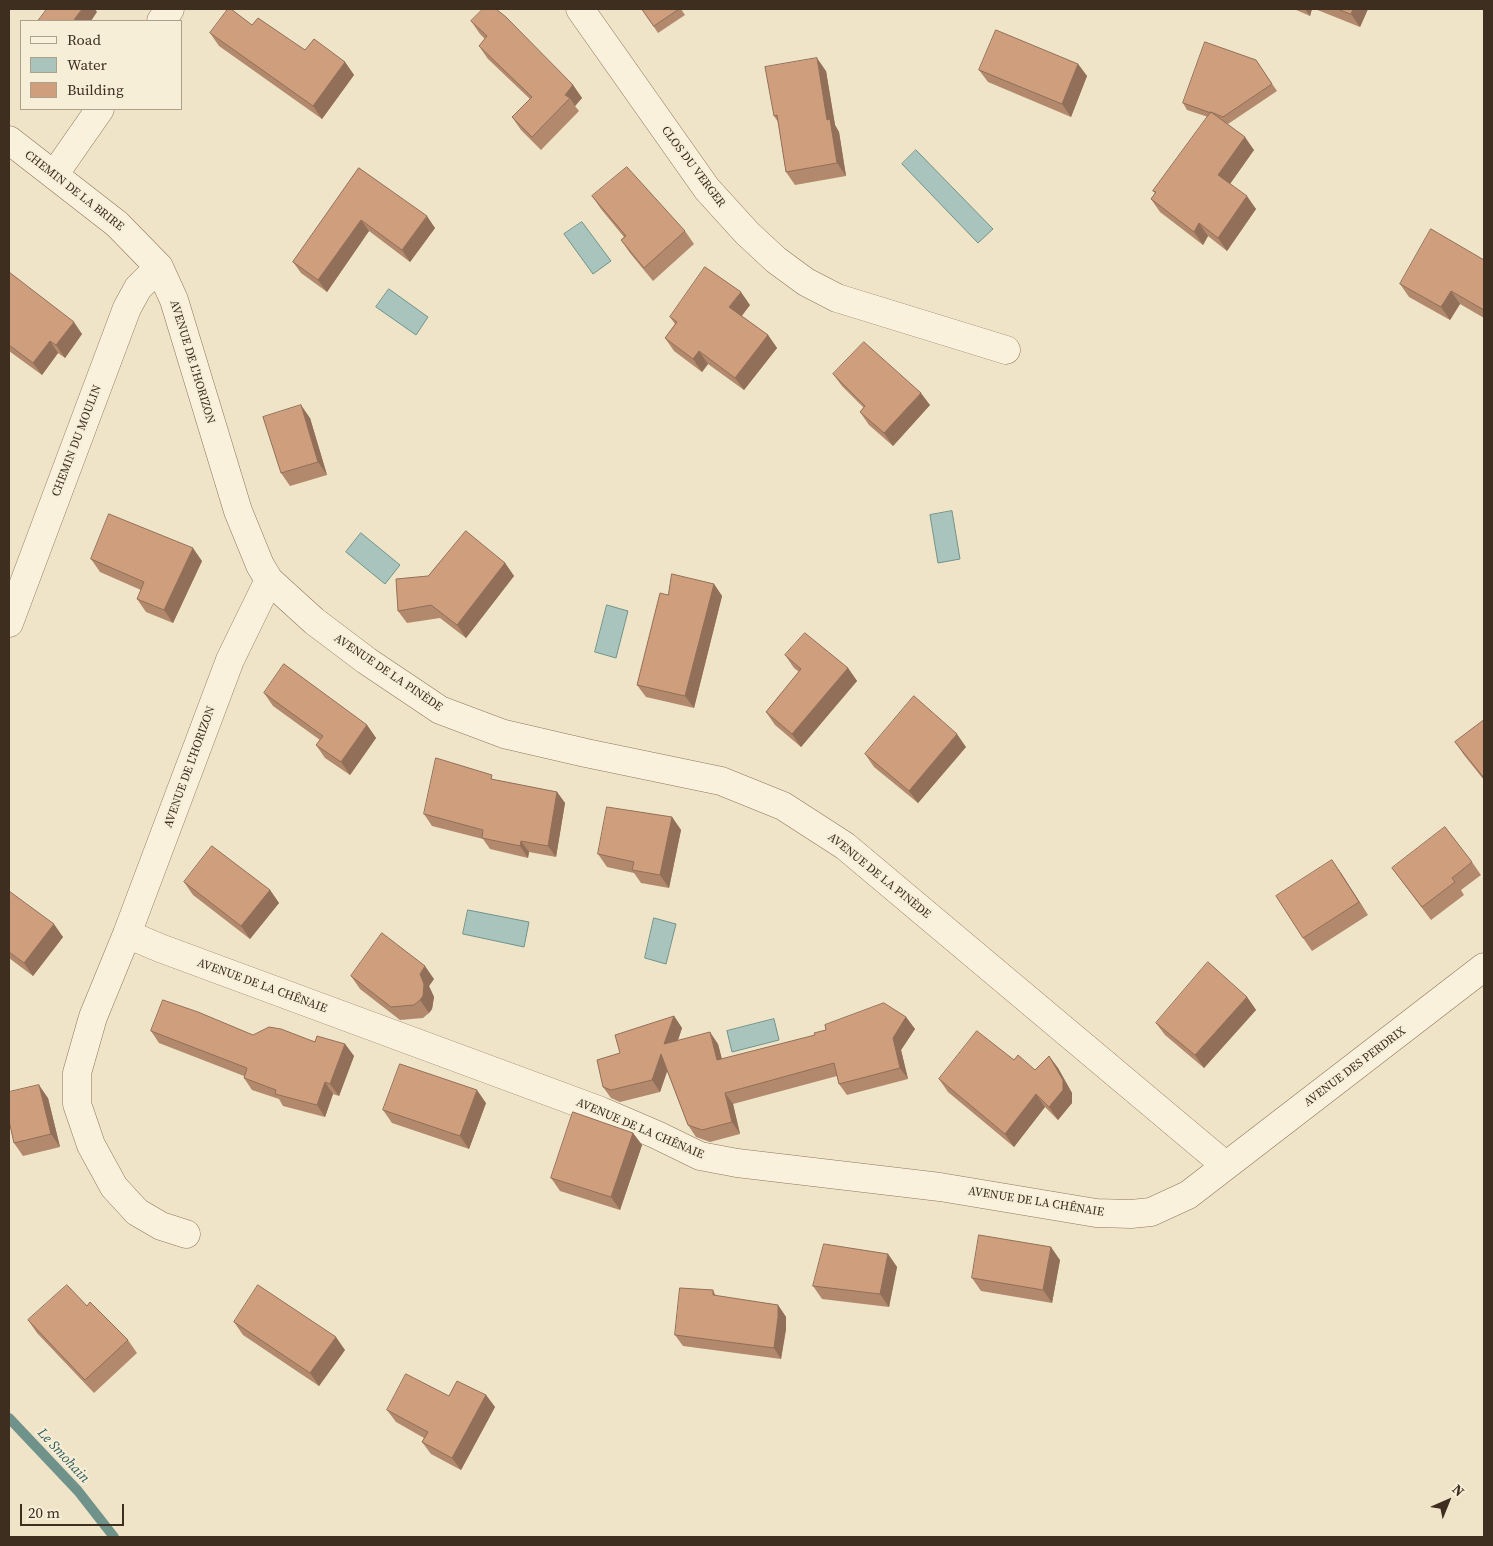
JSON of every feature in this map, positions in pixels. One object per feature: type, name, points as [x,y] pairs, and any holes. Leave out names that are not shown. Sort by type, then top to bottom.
[{"type":"street","points":[[162,20],[170,9]]},
{"type":"street","name":"CLOS DU VERGER","points":[[580,9],[707,189],[747,233],[776,260],[806,282],[837,298],[1006,350]]},
{"type":"street","points":[[54,175],[99,110]]},
{"type":"street","name":"CHEMIN DE LA BRIRE","points":[[9,140],[117,224],[159,267]]},
{"type":"street","name":"AVENUE DE L'HORIZON","points":[[159,267],[174,300],[238,511],[260,565],[269,580],[230,660],[127,934],[93,1017],[77,1073],[78,1104],[91,1145],[114,1187],[137,1212],[160,1226],[186,1234]]},
{"type":"street","name":"CHEMIN DU MOULIN","points":[[9,623],[127,308],[138,288],[159,267]]},
{"type":"street","name":"AVENUE DE LA PINÈDE","points":[[269,580],[314,621],[367,661],[440,710],[504,734],[721,781],[783,806],[845,846],[1225,1166]]},
{"type":"street","name":"AVENUE DE LA CHÊNAIE","points":[[127,934],[160,948],[601,1111],[700,1156],[737,1163],[940,1187],[1096,1213],[1122,1214],[1151,1212],[1181,1199],[1225,1166]]},
{"type":"street","name":"AVENUE DES PERDRIX","points":[[1225,1166],[1388,1043],[1484,967]]},
{"type":"water","points":[[916,150],[993,229],[978,243],[902,164]]},
{"type":"water","points":[[582,222],[611,261],[593,274],[564,234]]},
{"type":"water","points":[[389,289],[428,317],[416,335],[376,307]]},
{"type":"water","points":[[952,511],[960,559],[938,563],[930,515]]},
{"type":"water","points":[[361,533],[400,565],[385,584],[346,552]]},
{"type":"water","points":[[607,605],[628,611],[616,658],[595,652]]},
{"type":"water","points":[[468,910],[529,922],[524,947],[463,934]]},
{"type":"water","points":[[654,918],[676,924],[666,964],[645,958]]},
{"type":"water","points":[[774,1019],[779,1040],[732,1052],[727,1031]]},
{"type":"building","points":[[47,9],[82,9],[74,20],[39,20]]},
{"type":"building","points":[[228,9],[231,9],[252,25],[258,18],[305,50],[314,39],[345,62],[313,106],[210,33]]},
{"type":"building","points":[[483,9],[496,9],[506,17],[573,85],[565,95],[570,98],[532,137],[512,117],[532,97],[479,46],[487,36],[471,21]]},
{"type":"building","points":[[642,9],[679,9],[654,26]]},
{"type":"building","points":[[1338,9],[1353,9],[1351,14]]},
{"type":"building","points":[[996,30],[1078,64],[1062,104],[979,70]]},
{"type":"building","points":[[1205,42],[1256,60],[1272,84],[1223,117],[1183,103]]},
{"type":"building","points":[[817,58],[827,120],[830,119],[837,163],[786,172],[777,115],[774,116],[765,67]]},
{"type":"building","points":[[1211,112],[1245,137],[1218,175],[1247,196],[1218,238],[1199,223],[1194,232],[1151,199],[1156,192],[1153,191]]},
{"type":"building","points":[[627,167],[685,231],[644,268],[621,240],[626,236],[592,196]]},
{"type":"building","points":[[359,168],[427,216],[402,250],[361,220],[318,280],[293,262]]},
{"type":"building","points":[[1431,229],[1484,260],[1484,310],[1451,291],[1441,307],[1400,284]]},
{"type":"building","points":[[705,267],[741,292],[729,307],[768,335],[735,378],[699,351],[693,359],[665,338],[677,322],[670,317]]},
{"type":"building","points":[[9,272],[74,322],[56,345],[50,341],[33,363],[9,345]]},
{"type":"building","points":[[864,342],[921,393],[884,433],[860,412],[865,406],[833,374]]},
{"type":"building","points":[[301,405],[318,462],[281,473],[263,417]]},
{"type":"building","points":[[109,514],[193,548],[164,610],[137,599],[144,582],[91,559]]},
{"type":"building","points":[[466,531],[505,563],[457,625],[431,605],[398,611],[396,579],[428,576]]},
{"type":"building","points":[[672,574],[714,584],[685,696],[637,685],[660,593],[668,595]]},
{"type":"building","points":[[805,633],[848,668],[792,734],[766,712],[801,669],[785,655]]},
{"type":"building","points":[[284,664],[367,725],[341,762],[316,745],[323,736],[264,693]]},
{"type":"building","points":[[914,696],[957,734],[909,791],[865,754]]},
{"type":"building","points":[[1484,720],[1484,778],[1455,742]]},
{"type":"building","points":[[436,758],[492,775],[491,779],[557,792],[548,846],[521,841],[520,846],[482,838],[483,830],[424,814]]},
{"type":"building","points":[[607,807],[672,817],[660,875],[632,870],[634,862],[598,854]]},
{"type":"building","points":[[1445,827],[1472,862],[1452,878],[1455,882],[1422,907],[1392,868]]},
{"type":"building","points":[[212,846],[270,890],[241,926],[184,882]]},
{"type":"building","points":[[1332,860],[1359,902],[1303,938],[1276,896]]},
{"type":"building","points":[[9,891],[54,924],[24,963],[9,952]]},
{"type":"building","points":[[382,933],[425,966],[420,974],[424,984],[423,996],[414,1005],[391,1007],[351,976]]},
{"type":"building","points":[[1208,962],[1247,997],[1195,1055],[1156,1023]]},
{"type":"building","points":[[163,1000],[198,1012],[253,1035],[269,1027],[281,1029],[315,1042],[317,1036],[345,1044],[330,1084],[325,1082],[317,1105],[275,1094],[276,1090],[244,1078],[247,1068],[151,1031]]},
{"type":"building","points":[[884,1003],[906,1017],[893,1038],[900,1068],[839,1084],[834,1063],[725,1093],[732,1122],[702,1130],[688,1125],[661,1054],[652,1080],[611,1090],[603,1087],[597,1060],[620,1053],[615,1035],[674,1016],[664,1044],[710,1032],[717,1060],[815,1035],[814,1033],[826,1030],[825,1025]]},
{"type":"building","points":[[977,1031],[1014,1060],[1018,1055],[1035,1070],[1049,1056],[1063,1080],[1063,1090],[1049,1107],[1036,1094],[1005,1134],[939,1079]]},
{"type":"building","points":[[400,1064],[477,1090],[460,1136],[383,1110]]},
{"type":"building","points":[[39,1085],[51,1134],[14,1143],[9,1121],[9,1092]]},
{"type":"building","points":[[573,1112],[633,1133],[611,1197],[551,1178]]},
{"type":"building","points":[[979,1235],[1051,1247],[1043,1290],[972,1278]]},
{"type":"building","points":[[824,1244],[888,1254],[880,1294],[813,1286]]},
{"type":"building","points":[[67,1285],[87,1306],[90,1302],[128,1340],[85,1380],[28,1320]]},
{"type":"building","points":[[258,1285],[336,1337],[310,1373],[234,1322]]},
{"type":"building","points":[[680,1288],[713,1290],[713,1295],[778,1305],[774,1348],[675,1335]]},
{"type":"building","points":[[406,1374],[449,1396],[457,1381],[486,1395],[452,1458],[422,1442],[428,1432],[387,1410]]},
{"type":"waterway","name":"Le Smohain","points":[[9,1418],[78,1491],[114,1537]]}]
